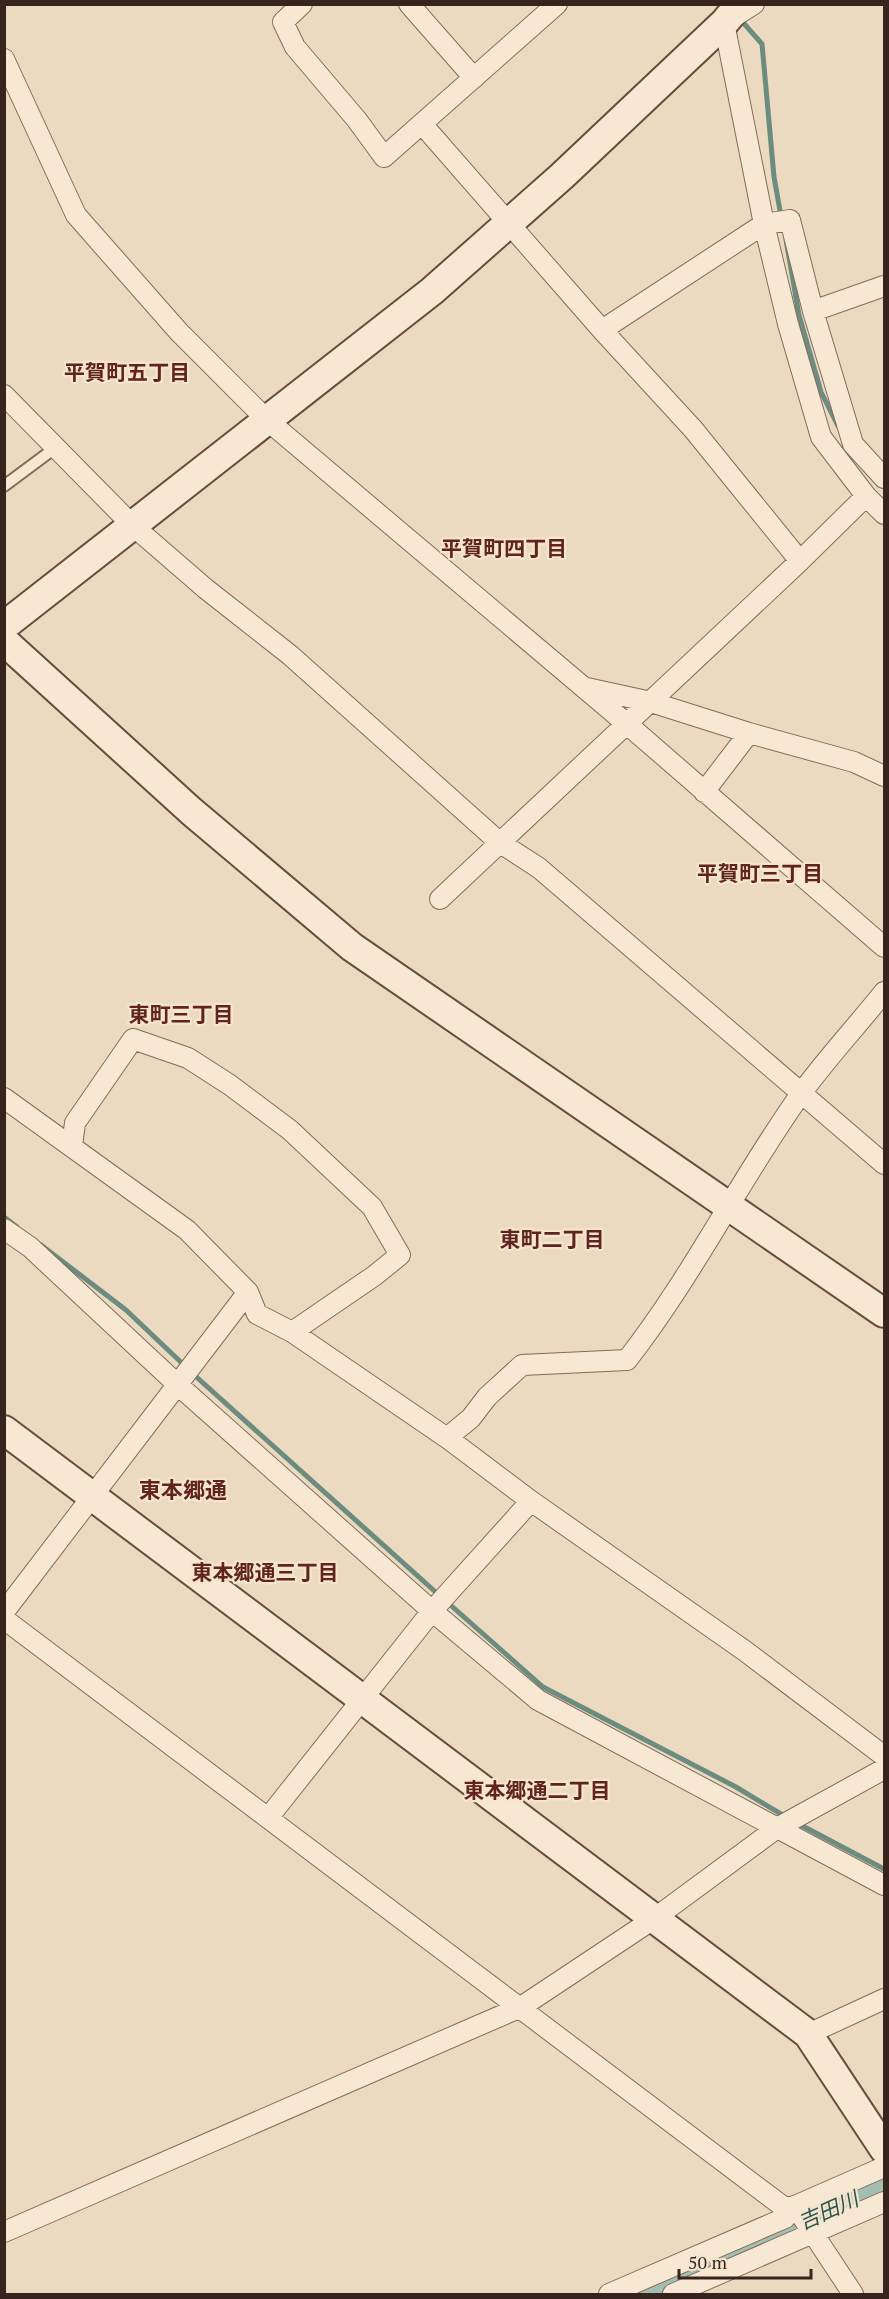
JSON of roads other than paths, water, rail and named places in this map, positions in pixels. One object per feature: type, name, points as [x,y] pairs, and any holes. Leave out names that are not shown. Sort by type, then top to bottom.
[{"type":"street","points":[[302,4],[283,21],[295,47],[357,120],[384,157],[556,4]]},
{"type":"street","points":[[409,4],[474,78]]},
{"type":"street","points":[[4,626],[432,291],[510,224],[732,14],[754,4]]},
{"type":"street","points":[[732,14],[764,224],[788,324],[821,437],[866,496],[885,514]]},
{"type":"street","points":[[4,59],[76,214],[179,332],[267,420],[627,724],[885,947]]},
{"type":"street","points":[[422,124],[602,330],[693,429],[800,561]]},
{"type":"street","points":[[602,330],[764,224],[790,220],[813,311],[853,444],[885,478]]},
{"type":"street","points":[[813,311],[885,286]]},
{"type":"street","points":[[4,395],[132,525],[206,589],[290,656],[499,842],[538,868],[885,1164]]},
{"type":"street","points":[[440,899],[651,702],[866,496]]},
{"type":"street","points":[[4,641],[191,811],[352,947],[885,1313]]},
{"type":"street","points":[[583,687],[651,702],[749,734],[854,762],[885,776]]},
{"type":"street","points":[[704,792],[749,734]]},
{"type":"street","points":[[450,1440],[454,1432],[471,1418],[487,1397],[522,1365],[627,1360],[654,1326],[728,1205],[801,1094],[885,992]]},
{"type":"street","points":[[72,1146],[75,1123],[133,1040],[188,1058],[230,1085],[290,1130],[372,1207],[399,1255],[374,1276],[292,1332]]},
{"type":"street","points":[[4,1098],[187,1230],[248,1292],[257,1314],[292,1332],[450,1440],[531,1501],[745,1651],[885,1756]]},
{"type":"street","points":[[4,1229],[30,1248],[178,1385],[432,1611],[538,1700],[885,1885]]},
{"type":"street","points":[[4,1612],[248,1292]]},
{"type":"street","points":[[4,1430],[808,2034],[885,2149]]},
{"type":"street","points":[[268,1818],[363,1701],[432,1611],[531,1501]]},
{"type":"street","points":[[4,1619],[800,2217],[852,2295]]},
{"type":"street","points":[[4,2232],[520,2007],[654,1918],[778,1827],[885,1769]]},
{"type":"street","points":[[808,2034],[885,2000]]},
{"type":"street","points":[[673,2295],[885,2167]]},
{"type":"street","points":[[609,2295],[785,2218],[885,2202]]},
{"type":"lane","points":[[4,486],[55,448]]},
{"type":"waterway","points":[[740,19],[762,44],[774,177],[781,216]]},
{"type":"waterway","points":[[786,240],[799,315],[821,392],[838,426]]},
{"type":"waterway","points":[[4,1217],[17,1227]]},
{"type":"waterway","points":[[41,1245],[126,1310],[186,1367]]},
{"type":"waterway","points":[[192,1373],[440,1596]]},
{"type":"waterway","points":[[447,1602],[543,1687],[736,1787],[786,1817]]},
{"type":"waterway","points":[[797,1823],[884,1869]]},
{"type":"waterway","name":"吉田川","points":[[641,2294],[884,2185]]},
{"type":"district","name":"平賀町五丁目","points":[[127,372]]},
{"type":"district","name":"平賀町四丁目","points":[[504,548]]},
{"type":"district","name":"平賀町三丁目","points":[[760,873]]},
{"type":"district","name":"東町三丁目","points":[[181,1014]]},
{"type":"district","name":"東町二丁目","points":[[552,1239]]},
{"type":"district","name":"東本郷通","points":[[183,1489]]},
{"type":"district","name":"東本郷通三丁目","points":[[265,1572]]},
{"type":"district","name":"東本郷通二丁目","points":[[537,1790]]}]
